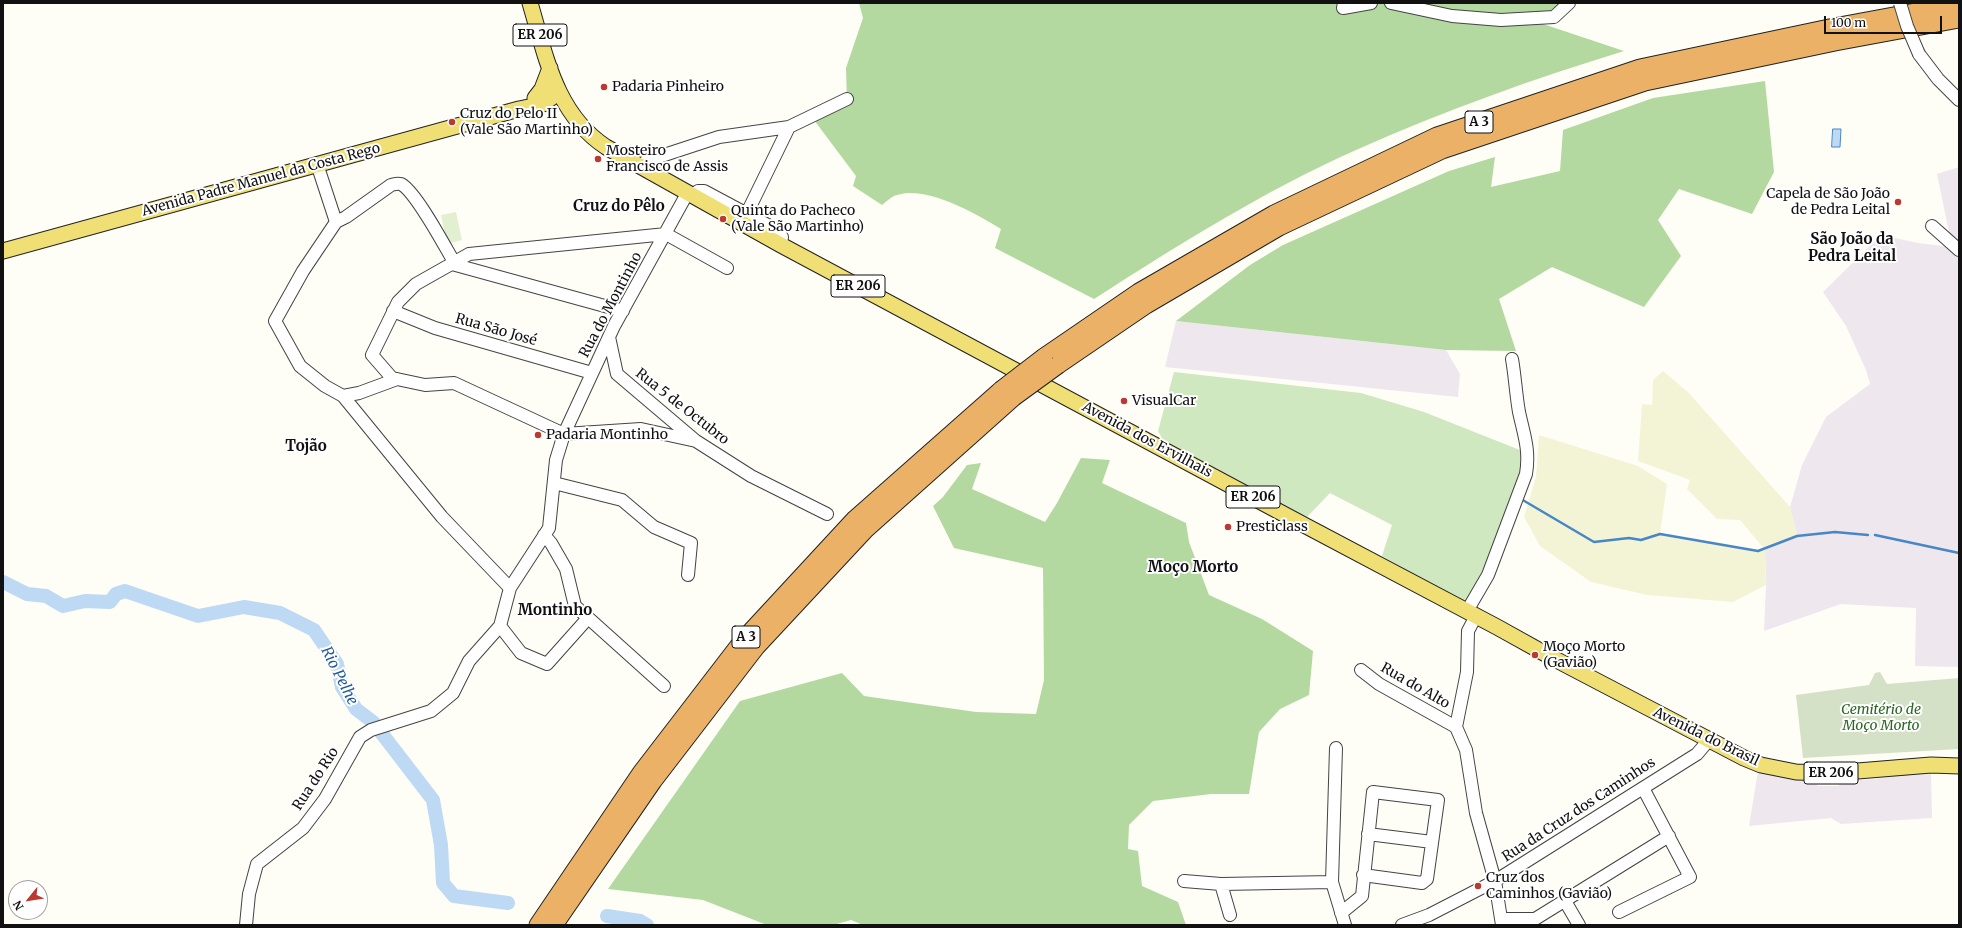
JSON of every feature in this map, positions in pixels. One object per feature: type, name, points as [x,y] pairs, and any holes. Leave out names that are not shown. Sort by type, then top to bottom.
[{"type":"highway","name":"A 3","points":[[538,925],[641,773],[744,639],[855,519],[1007,394],[1139,292],[1274,214],[1437,136],[1640,68],[1834,26],[1959,4]]},
{"type":"highway","name":"A 3","points":[[1051,361],[1279,226],[1442,150],[1645,82],[1835,42],[1959,20]]},
{"type":"highway","name":"A 3","points":[[554,925],[653,781],[756,647],[865,530],[1007,394]]},
{"type":"main road","name":"ER 206","points":[[530,3],[559,92],[579,124],[594,139],[642,168],[781,245]]},
{"type":"main road","points":[[539,101],[550,68]]},
{"type":"main road","name":"Avenida Padre Manuel da Costa Rego","points":[[3,251],[519,109],[559,92]]},
{"type":"main road","name":"Avenida Padre Manuel da Costa Rego","points":[[539,101],[555,106],[566,112],[579,124]]},
{"type":"main road","name":"Avenida dos Ervilhais","points":[[781,245],[1471,614]]},
{"type":"main road","name":"Avenida do Brasil","points":[[1471,614],[1708,741],[1761,765],[1796,772],[1832,773],[1931,765],[1959,766]]},
{"type":"street","points":[[1343,5],[1371,3]]},
{"type":"street","points":[[1391,3],[1452,16],[1501,20],[1554,17],[1569,3]]},
{"type":"street","points":[[1900,3],[1907,26],[1921,57],[1938,79],[1959,100]]},
{"type":"street","points":[[642,168],[646,161],[719,137],[789,127],[847,99]]},
{"type":"street","points":[[747,213],[789,127]]},
{"type":"street","points":[[317,164],[336,222]]},
{"type":"street","points":[[510,588],[442,517],[343,396],[325,386],[300,366],[275,321],[303,271],[336,222],[346,217],[391,184],[396,183],[402,185],[417,202],[453,263],[623,311]]},
{"type":"street","points":[[690,194],[704,190],[747,213],[777,230],[782,237],[781,245]]},
{"type":"street","name":"Rua do Montinho","points":[[500,626],[510,588],[549,528],[556,460],[564,434],[609,337],[690,194]]},
{"type":"street","points":[[1932,226],[1959,250]]},
{"type":"street","points":[[696,441],[641,430],[564,434],[454,383],[425,384],[392,378],[372,355],[398,302],[416,284],[470,254],[666,234],[727,268]]},
{"type":"street","name":"Rua São José","points":[[393,311],[436,328],[592,373]]},
{"type":"street","name":"Rua 5 de Octubro","points":[[609,337],[617,374],[696,441],[751,476],[827,514]]},
{"type":"street","points":[[1512,359],[1519,412],[1528,444],[1526,474],[1488,575],[1471,614],[1468,631],[1467,672],[1456,727],[1466,750],[1476,813],[1495,881],[1502,922],[1535,919],[1669,836]]},
{"type":"street","points":[[343,396],[359,393],[397,379]]},
{"type":"street","points":[[554,483],[622,500],[654,527],[691,543],[688,574]]},
{"type":"street","points":[[544,536],[551,543],[566,568],[575,606],[664,686]]},
{"type":"street","points":[[500,626],[521,653],[547,664],[588,618]]},
{"type":"street","name":"Rua do Rio","points":[[246,925],[249,894],[257,864],[303,828],[325,799],[360,737],[371,730],[431,711],[453,693],[469,661],[500,626]]},
{"type":"street","name":"Rua do Alto","points":[[1361,670],[1379,684],[1456,727]]},
{"type":"street","points":[[1686,760],[1694,743],[1693,733]]},
{"type":"street","name":"Rua da Cruz dos Caminhos","points":[[1402,925],[1429,916],[1495,881],[1696,754],[1708,741]]},
{"type":"street","points":[[1336,748],[1332,882],[1345,925]]},
{"type":"street","points":[[1619,912],[1690,877],[1643,788]]},
{"type":"street","points":[[1341,913],[1362,896],[1363,875],[1373,792],[1438,800],[1427,879],[1422,883],[1363,875]]},
{"type":"street","points":[[1368,834],[1432,842]]},
{"type":"street","points":[[1184,881],[1221,884],[1332,882]]},
{"type":"street","points":[[1221,884],[1230,915]]},
{"type":"street","points":[[1565,901],[1579,925]]},
{"type":"shaded area","points":[[1959,167],[1959,667],[1915,666],[1916,608],[1841,604],[1764,631],[1766,585],[1765,550],[1797,536],[1790,507],[1802,465],[1826,417],[1870,384],[1866,370],[1846,326],[1823,292],[1881,235],[1918,243],[1952,247],[1937,174]]},
{"type":"shaded area","points":[[1176,321],[1446,350],[1460,374],[1458,397],[1165,367]]},
{"type":"shaded area","points":[[1758,771],[1793,779],[1812,780],[1818,786],[1838,786],[1842,781],[1874,779],[1931,771],[1932,818],[1841,824],[1831,818],[1749,826]]},
{"type":"green space","points":[[859,3],[1563,3],[1540,23],[1624,51],[1522,84],[1422,122],[1356,150],[1255,201],[1157,259],[1094,299],[995,248],[1001,229],[965,209],[936,197],[909,193],[895,196],[882,205],[853,186],[856,176],[814,120],[847,103],[846,68],[863,18]]},
{"type":"green space","points":[[1765,81],[1774,172],[1752,214],[1679,189],[1658,220],[1681,256],[1644,307],[1552,267],[1499,299],[1516,351],[1446,350],[1176,321],[1250,265],[1283,245],[1449,171],[1495,157],[1491,187],[1560,171],[1563,130],[1653,98]]},
{"type":"green space","points":[[456,212],[462,240],[447,244],[441,215]]},
{"type":"green space","points":[[1663,371],[1689,393],[1790,507],[1797,536],[1765,550],[1740,520],[1717,519],[1687,489],[1690,480],[1638,461],[1642,404],[1652,405],[1653,380]]},
{"type":"green space","points":[[1174,372],[1361,393],[1424,412],[1525,452],[1525,472],[1482,577],[1466,604],[1382,556],[1392,525],[1330,493],[1307,517],[1163,440],[1158,431]]},
{"type":"green space","points":[[1539,435],[1638,466],[1667,484],[1660,534],[1758,551],[1765,550],[1766,585],[1733,602],[1647,595],[1591,582],[1540,546],[1524,517],[1536,477]]},
{"type":"green space","points":[[1081,458],[1110,460],[1102,483],[1186,523],[1189,542],[1209,595],[1262,619],[1313,651],[1309,695],[1280,709],[1259,732],[1249,794],[1211,794],[1153,801],[1129,825],[1128,849],[1138,851],[1142,886],[1178,902],[1186,925],[863,925],[851,920],[833,925],[767,925],[703,900],[608,889],[740,701],[842,673],[864,696],[976,712],[1036,714],[1044,680],[1043,568],[954,548],[933,506],[943,497],[967,465],[981,463],[972,489],[1045,522]]},
{"type":"green space","name":"Cemitério de Moço Morto","points":[[1880,672],[1887,684],[1959,678],[1959,749],[1803,758],[1796,695],[1869,685],[1875,673]]},
{"type":"water","points":[[1833,129],[1841,129],[1840,147],[1832,147]]},
{"type":"waterway","points":[[1521,499],[1594,542],[1629,538],[1641,540],[1660,534],[1758,551],[1797,536],[1835,532],[1868,535]]},
{"type":"waterway","points":[[1875,535],[1959,553]]},
{"type":"waterway","name":"Rio Pelhe","points":[[3,582],[27,594],[46,596],[63,606],[85,601],[110,602],[116,594],[125,591],[198,616],[244,607],[280,613],[314,630],[337,664],[342,687],[356,709],[373,722],[433,800],[441,845],[443,883],[454,896],[508,903]]},
{"type":"waterway","name":"Rio Pelhe","points":[[607,916],[640,921],[647,925]]},
{"type":"place","name":"Padaria Pinheiro","points":[[604,87]]},
{"type":"place","name":"Cruz do Pelo II (Vale São Martinho)","points":[[452,122]]},
{"type":"place","name":"Mosteiro Francisco de Assis","points":[[598,159]]},
{"type":"place","name":"Capela de São João de Pedra Leital","points":[[1898,202]]},
{"type":"place","name":"Quinta do Pacheco (Vale São Martinho)","points":[[723,219]]},
{"type":"place","name":"VisualCar","points":[[1124,401]]},
{"type":"place","name":"Padaria Montinho","points":[[538,435]]},
{"type":"place","name":"Presticlass","points":[[1228,527]]},
{"type":"place","name":"Moço Morto (Gavião)","points":[[1535,655]]},
{"type":"place","name":"Cruz dos Caminhos (Gavião)","points":[[1478,886]]},
{"type":"district","name":"Cruz do Pêlo","points":[[619,207]]},
{"type":"district","name":"São João da Pedra Leital","points":[[1852,248]]},
{"type":"district","name":"Tojão","points":[[306,447]]},
{"type":"district","name":"Moço Morto","points":[[1193,568]]},
{"type":"district","name":"Montinho","points":[[555,611]]}]
